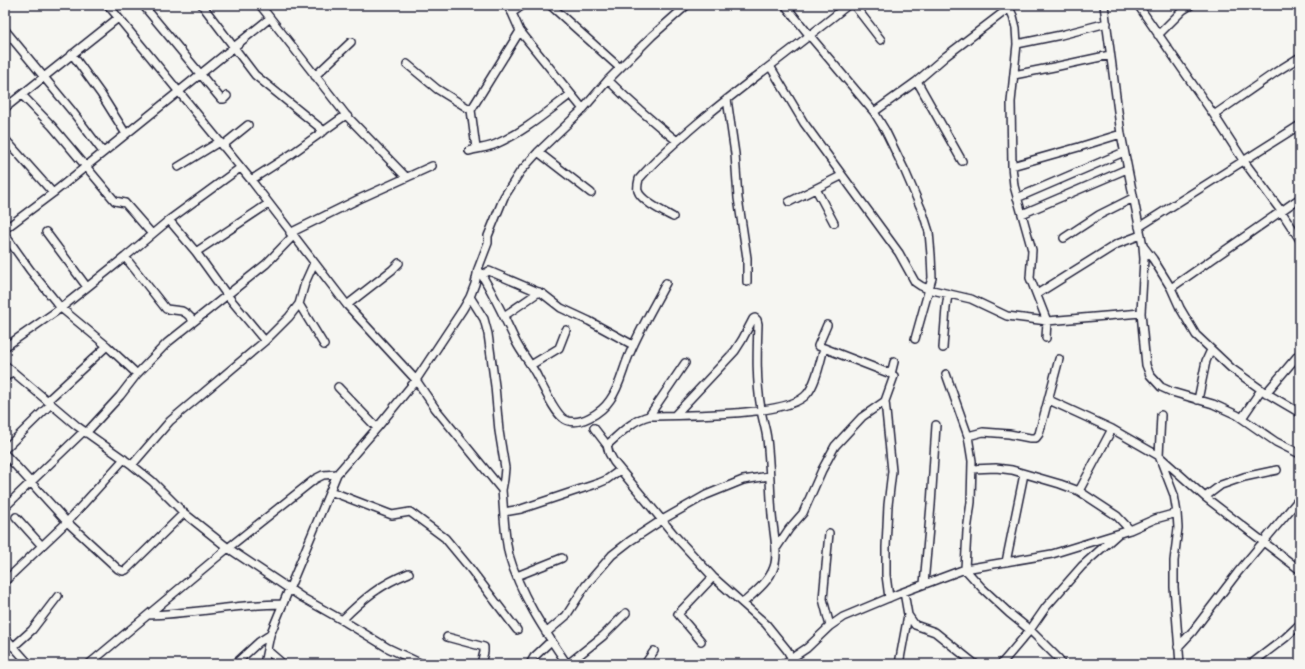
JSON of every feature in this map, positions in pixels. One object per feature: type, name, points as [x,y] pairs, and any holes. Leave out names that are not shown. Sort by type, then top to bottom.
[{"type":"street","points":[[108,5],[251,180],[347,306],[416,380],[435,408],[502,490]]},
{"type":"street","points":[[143,5],[221,99],[224,99],[227,96]]},
{"type":"street","points":[[202,5],[255,75],[324,131]]},
{"type":"street","points":[[260,5],[346,115],[406,177]]},
{"type":"street","points":[[507,5],[520,31],[583,109]]},
{"type":"street","points":[[512,13],[523,5]]},
{"type":"street","points":[[550,5],[620,68]]},
{"type":"street","points":[[264,664],[268,651],[270,635],[337,474],[416,380],[470,297],[480,272],[488,243],[488,236],[504,197],[520,172],[538,152],[583,109],[608,80],[652,36],[687,5]]},
{"type":"street","points":[[785,5],[874,112],[906,171],[923,213],[929,232],[932,255],[932,278],[915,339]]},
{"type":"street","points":[[673,217],[644,199],[638,192],[637,185],[639,179],[646,170],[677,141],[727,99],[848,5]]},
{"type":"street","points":[[854,5],[881,40]]},
{"type":"street","points":[[1104,5],[1121,134],[1143,246],[1144,259],[1141,313],[1146,365],[1150,375],[1161,387],[1172,392],[1213,404],[1242,418],[1276,442],[1300,454]]},
{"type":"street","points":[[1138,5],[1214,115],[1243,160],[1281,211],[1300,240]]},
{"type":"street","points":[[1158,35],[1183,10],[1191,5]]},
{"type":"street","points":[[874,112],[917,81],[1009,6],[1016,28],[1017,44],[1011,102],[1012,166],[1014,186],[1032,250],[1030,278],[1047,321],[1046,338]]},
{"type":"street","points":[[5,108],[118,18]]},
{"type":"street","points":[[5,229],[179,92],[270,18]]},
{"type":"street","points":[[1017,44],[1061,36],[1107,23]]},
{"type":"street","points":[[5,30],[103,152]]},
{"type":"street","points":[[476,148],[471,110],[520,31]]},
{"type":"street","points":[[315,76],[351,42]]},
{"type":"street","points":[[72,54],[101,94],[126,134]]},
{"type":"street","points":[[1014,74],[1110,55]]},
{"type":"street","points":[[1214,115],[1300,57]]},
{"type":"street","points":[[407,64],[437,89],[471,110]]},
{"type":"street","points":[[770,66],[804,123],[899,253],[915,282],[921,286],[928,290],[971,299],[1007,316],[1047,321],[1141,313]]},
{"type":"street","points":[[608,80],[624,97],[677,141]]},
{"type":"street","points":[[917,81],[962,161]]},
{"type":"street","points":[[469,151],[476,148],[487,148],[512,136],[571,94]]},
{"type":"street","points":[[22,95],[52,126],[115,201],[125,203],[152,234]]},
{"type":"street","points":[[727,99],[735,154],[738,198],[746,258],[747,282]]},
{"type":"street","points":[[251,180],[290,156],[346,115]]},
{"type":"street","points":[[178,167],[221,144],[248,125]]},
{"type":"street","points":[[1139,227],[1300,125]]},
{"type":"street","points":[[1012,166],[1121,134]]},
{"type":"street","points":[[5,139],[53,192]]},
{"type":"street","points":[[538,152],[592,193]]},
{"type":"street","points":[[1017,198],[1124,152]]},
{"type":"street","points":[[5,507],[85,432],[120,396],[156,353],[266,264],[292,234],[406,177],[432,166]]},
{"type":"street","points":[[5,347],[61,308],[126,257],[169,220],[240,168]]},
{"type":"street","points":[[1022,214],[1128,169]]},
{"type":"street","points":[[789,202],[842,176]]},
{"type":"street","points":[[816,189],[834,223]]},
{"type":"street","points":[[1064,238],[1099,215],[1133,198]]},
{"type":"street","points":[[1171,288],[1300,198]]},
{"type":"street","points":[[196,252],[268,204]]},
{"type":"street","points":[[169,220],[196,252],[227,295],[265,341]]},
{"type":"street","points":[[46,232],[87,287]]},
{"type":"street","points":[[5,235],[30,270],[61,308],[107,346],[137,374]]},
{"type":"street","points":[[1037,294],[1117,244],[1141,235]]},
{"type":"street","points":[[1143,246],[1171,288],[1180,308],[1196,334],[1211,350],[1231,368],[1264,391],[1300,413]]},
{"type":"street","points":[[126,257],[166,309],[186,314],[194,321]]},
{"type":"street","points":[[347,306],[392,270],[399,262]]},
{"type":"street","points":[[132,465],[170,420],[265,341],[289,317],[299,304],[305,283],[314,263]]},
{"type":"street","points":[[480,272],[489,271],[539,292],[561,308],[589,321],[633,345]]},
{"type":"street","points":[[480,272],[548,398],[560,415],[568,420],[581,421],[591,418],[611,400],[633,345],[666,283]]},
{"type":"street","points":[[504,316],[539,292]]},
{"type":"street","points":[[943,348],[948,295]]},
{"type":"street","points":[[470,297],[484,319],[488,334],[499,431],[505,468],[502,490],[510,555],[517,576],[528,600],[546,633],[567,664],[603,636],[626,613]]},
{"type":"street","points":[[299,304],[324,345]]},
{"type":"street","points":[[675,415],[734,351],[755,318],[758,324],[756,372],[761,410],[767,438],[776,547],[774,567],[768,579],[743,603]]},
{"type":"street","points":[[827,325],[818,346],[891,374]]},
{"type":"street","points":[[531,365],[558,348],[566,330]]},
{"type":"street","points":[[5,449],[107,346]]},
{"type":"street","points":[[607,445],[634,421],[642,417],[720,415],[761,410],[792,404],[799,401],[807,394],[812,386],[824,348]]},
{"type":"street","points":[[1198,400],[1206,361],[1211,350]]},
{"type":"street","points":[[1242,418],[1264,391],[1300,353]]},
{"type":"street","points":[[968,436],[983,432],[1036,438],[1039,434],[1049,400],[1059,359]]},
{"type":"street","points":[[889,598],[886,575],[886,547],[888,505],[892,471],[885,401],[894,376],[891,374],[894,362]]},
{"type":"street","points":[[649,416],[685,363]]},
{"type":"street","points":[[5,365],[85,432],[132,465],[184,513],[228,548],[289,590],[388,648],[422,664]]},
{"type":"street","points":[[5,378],[12,371]]},
{"type":"street","points":[[946,374],[968,436],[972,461],[971,502],[967,531],[965,569],[982,588],[1030,630],[1059,659],[1061,664]]},
{"type":"street","points":[[338,388],[377,428]]},
{"type":"street","points":[[1049,400],[1112,428],[1159,456],[1205,497],[1298,566]]},
{"type":"street","points":[[776,547],[803,513],[822,470],[835,446],[862,417],[885,401]]},
{"type":"street","points":[[1161,415],[1159,456],[1174,495],[1177,513],[1178,528],[1174,560],[1174,587],[1180,664]]},
{"type":"street","points":[[924,584],[936,425]]},
{"type":"street","points":[[594,428],[607,445],[609,453],[620,470],[676,537],[713,577],[769,628],[788,650],[794,662]]},
{"type":"street","points":[[1079,491],[1112,428]]},
{"type":"street","points":[[5,454],[67,522],[118,569],[123,571],[126,570],[184,513]]},
{"type":"street","points":[[5,581],[67,522],[124,459]]},
{"type":"street","points":[[972,469],[996,468],[1012,470],[1079,491],[1117,516],[1130,530]]},
{"type":"street","points":[[504,512],[533,506],[599,483],[620,470]]},
{"type":"street","points":[[1205,497],[1221,485],[1244,477],[1277,470]]},
{"type":"street","points":[[89,664],[228,548],[315,479],[323,475],[337,474]]},
{"type":"street","points":[[1006,562],[1024,474]]},
{"type":"street","points":[[546,633],[566,616],[586,585],[612,555],[630,541],[662,520],[733,483],[752,478],[770,476]]},
{"type":"street","points":[[330,491],[392,515],[410,512],[428,524],[445,538],[517,630]]},
{"type":"street","points":[[1178,646],[1193,631],[1238,572],[1300,498]]},
{"type":"street","points":[[783,664],[794,662],[830,626],[843,617],[924,584],[965,569],[1052,554],[1130,530],[1156,519],[1177,513]]},
{"type":"street","points":[[16,517],[42,546]]},
{"type":"street","points":[[1001,664],[1030,630],[1046,607],[1082,566],[1120,532]]},
{"type":"street","points":[[829,533],[823,599],[830,626]]},
{"type":"street","points":[[517,576],[562,558]]},
{"type":"street","points":[[342,620],[359,602],[378,588],[409,573]]},
{"type":"street","points":[[700,641],[678,614],[713,577]]},
{"type":"street","points":[[899,664],[908,615],[904,592]]},
{"type":"street","points":[[13,647],[32,630],[58,596]]},
{"type":"street","points":[[148,615],[243,606],[283,604]]},
{"type":"street","points":[[908,615],[915,625],[935,632],[975,664]]},
{"type":"street","points":[[1251,664],[1285,638],[1300,624]]},
{"type":"street","points":[[235,664],[259,642],[270,635]]},
{"type":"street","points":[[5,637],[28,664]]},
{"type":"street","points":[[446,637],[484,647],[481,664]]},
{"type":"street","points":[[530,664],[534,657],[552,641]]},
{"type":"street","points":[[268,651],[283,664]]},
{"type":"street","points":[[645,664],[654,651]]}]
